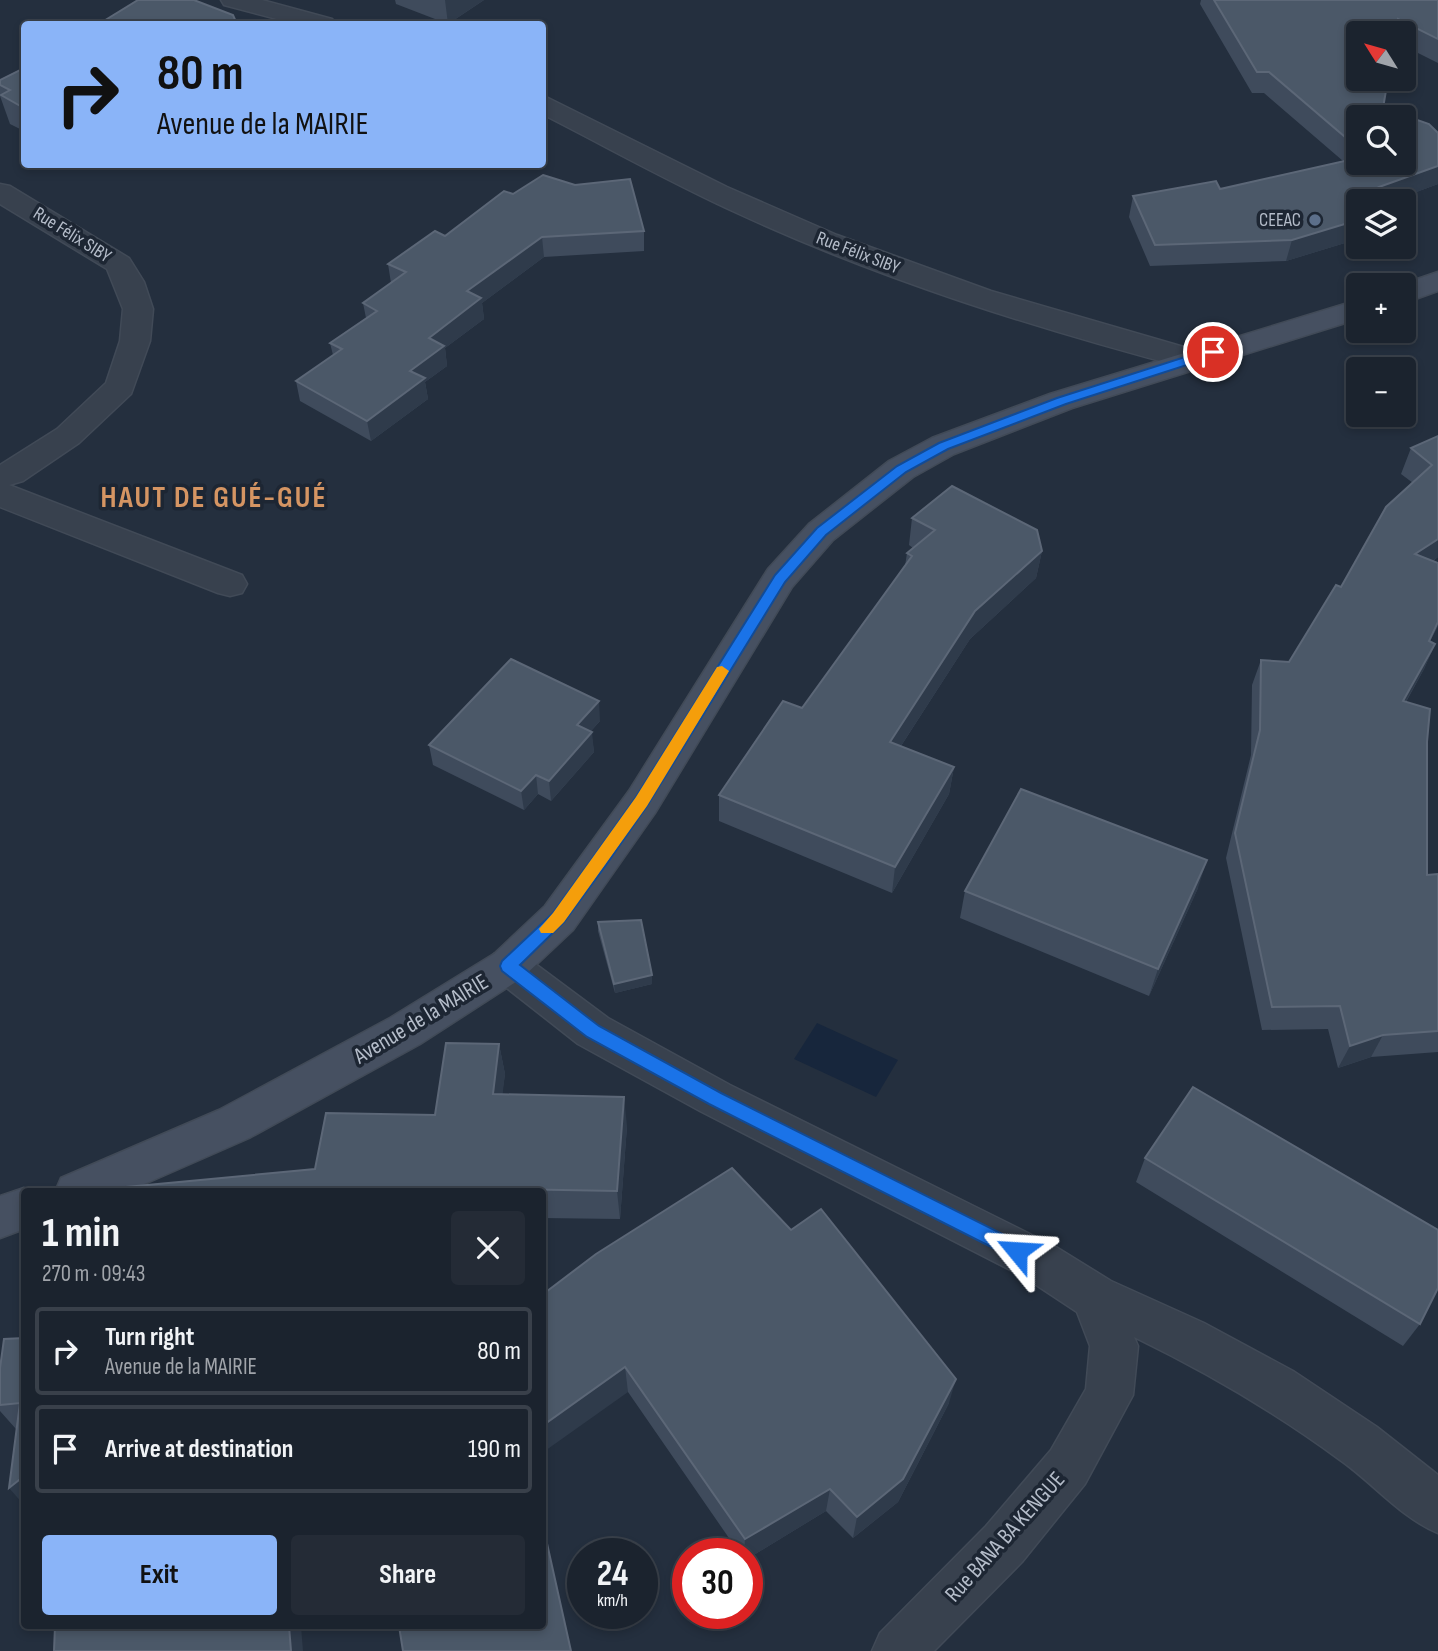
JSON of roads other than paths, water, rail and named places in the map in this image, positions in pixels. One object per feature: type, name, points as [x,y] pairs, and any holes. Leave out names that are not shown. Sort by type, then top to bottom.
[{"type":"main road","points":[[1416,289],[1438,281]]},
{"type":"main road","name":"Avenue de la MAIRIE","points":[[86,1188],[142,1166],[257,1112],[405,1031],[508,966],[559,918],[642,802],[780,578],[821,532],[901,469],[943,446],[1049,405],[1346,313]]},
{"type":"main road","points":[[0,1217],[21,1210]]},
{"type":"street","points":[[233,0],[312,21]]},
{"type":"street","name":"Rue Félix SIBY","points":[[546,105],[725,196],[824,240],[990,301],[1190,359]]},
{"type":"street","name":"Rue Félix SIBY","points":[[0,192],[119,264],[138,309],[135,341],[120,387],[68,436],[12,473],[0,477]]},
{"type":"street","points":[[0,494],[230,584]]},
{"type":"street","points":[[508,966],[593,1031],[727,1105],[1040,1262],[1095,1297],[1155,1322],[1289,1395],[1346,1434],[1438,1508]]},
{"type":"street","name":"Rue BANA BA KENGUE","points":[[898,1651],[1004,1544],[1068,1467],[1109,1395],[1114,1346],[1095,1297]]},
{"type":"water","points":[[817,1023],[898,1060],[876,1097],[794,1059]]},
{"type":"place","name":"CEEAC","points":[[1315,220]]},
{"type":"district","name":"HAUT DE GUÉ-GUÉ","points":[[214,498]]}]
